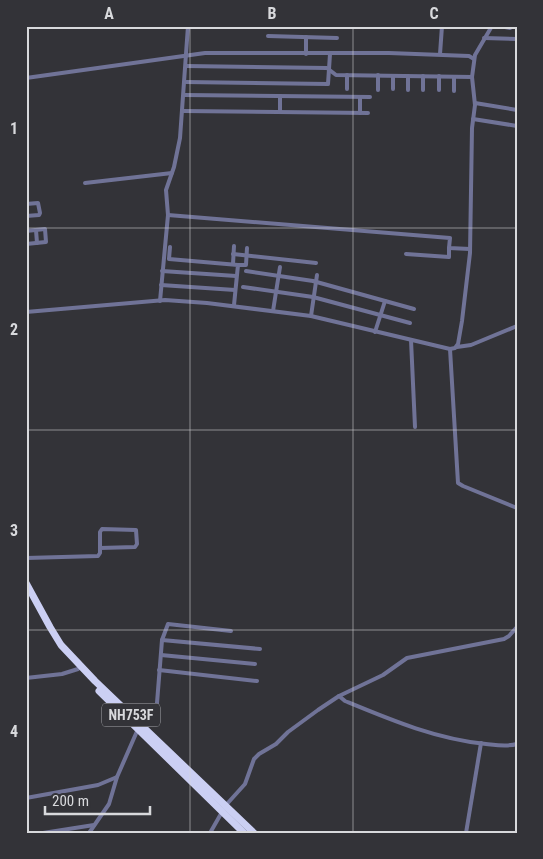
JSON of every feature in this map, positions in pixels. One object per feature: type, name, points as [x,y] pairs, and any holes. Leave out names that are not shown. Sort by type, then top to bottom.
[{"type":"highway","name":"NH753F","points":[[26,583],[62,645],[140,727]]},
{"type":"highway","name":"NH753F","points":[[26,593],[58,647],[78,669],[224,808],[254,833]]},
{"type":"highway","name":"NH753F","points":[[224,808],[244,833]]},
{"type":"street","points":[[160,301],[168,215],[166,190],[180,138],[188,26]]},
{"type":"street","points":[[440,54],[442,26]]},
{"type":"street","points":[[457,347],[462,321],[470,249],[474,103],[472,77],[474,59],[492,26]]},
{"type":"street","points":[[500,26],[510,28]]},
{"type":"street","points":[[268,36],[337,38]]},
{"type":"street","points":[[306,37],[306,54]]},
{"type":"street","points":[[484,38],[517,39]]},
{"type":"street","points":[[26,78],[205,53],[440,54],[468,56],[474,59]]},
{"type":"street","points":[[185,82],[328,84],[330,54]]},
{"type":"street","points":[[186,66],[329,69],[334,74],[347,75],[472,77]]},
{"type":"street","points":[[347,75],[347,89]]},
{"type":"street","points":[[378,75],[378,90]]},
{"type":"street","points":[[393,89],[394,76]]},
{"type":"street","points":[[408,76],[408,90]]},
{"type":"street","points":[[423,76],[423,90]]},
{"type":"street","points":[[439,76],[439,90]]},
{"type":"street","points":[[454,77],[454,91]]},
{"type":"street","points":[[184,95],[370,98]]},
{"type":"street","points":[[280,96],[280,112]]},
{"type":"street","points":[[360,97],[360,114]]},
{"type":"street","points":[[474,103],[517,110]]},
{"type":"street","points":[[183,111],[368,113]]},
{"type":"street","points":[[473,119],[517,126]]},
{"type":"street","points":[[85,183],[172,173]]},
{"type":"street","points":[[26,204],[38,203],[40,214],[26,216]]},
{"type":"street","points":[[168,215],[450,238],[450,257],[406,254]]},
{"type":"street","points":[[26,231],[45,229],[46,242],[26,244]]},
{"type":"street","points":[[36,230],[37,243]]},
{"type":"street","points":[[233,264],[234,246]]},
{"type":"street","points":[[170,247],[169,259],[238,265],[246,265],[247,248]]},
{"type":"street","points":[[450,248],[470,249]]},
{"type":"street","points":[[233,254],[316,263]]},
{"type":"street","points":[[234,305],[238,265]]},
{"type":"street","points":[[273,311],[280,267]]},
{"type":"street","points":[[246,270],[316,282],[414,309]]},
{"type":"street","points":[[162,272],[236,276]]},
{"type":"street","points":[[310,316],[317,275]]},
{"type":"street","points":[[162,285],[235,290]]},
{"type":"street","points":[[243,287],[314,297],[410,322]]},
{"type":"street","points":[[26,312],[160,301],[234,305],[310,316],[450,349],[471,345],[517,326]]},
{"type":"street","points":[[375,332],[385,301]]},
{"type":"street","points":[[411,340],[415,427]]},
{"type":"street","points":[[450,349],[458,483],[517,508]]},
{"type":"street","points":[[26,558],[98,556],[100,554],[100,548],[102,529],[136,530],[137,544],[135,547],[100,548]]},
{"type":"street","points":[[89,833],[109,804],[117,777],[140,727],[154,710],[157,703],[162,640],[168,624],[232,631]]},
{"type":"street","points":[[210,833],[224,808],[245,784],[251,767],[259,754],[276,744],[300,722],[339,696],[383,675],[407,658],[504,639],[517,627]]},
{"type":"street","points":[[162,640],[260,649]]},
{"type":"street","points":[[161,655],[256,664]]},
{"type":"street","points":[[26,678],[62,674],[78,669]]},
{"type":"street","points":[[159,670],[257,681]]},
{"type":"street","points":[[339,696],[349,702],[445,738],[507,746],[517,744]]},
{"type":"street","points":[[466,833],[481,743]]},
{"type":"street","points":[[26,798],[98,785],[117,777]]},
{"type":"street","points":[[43,833],[94,825]]}]
